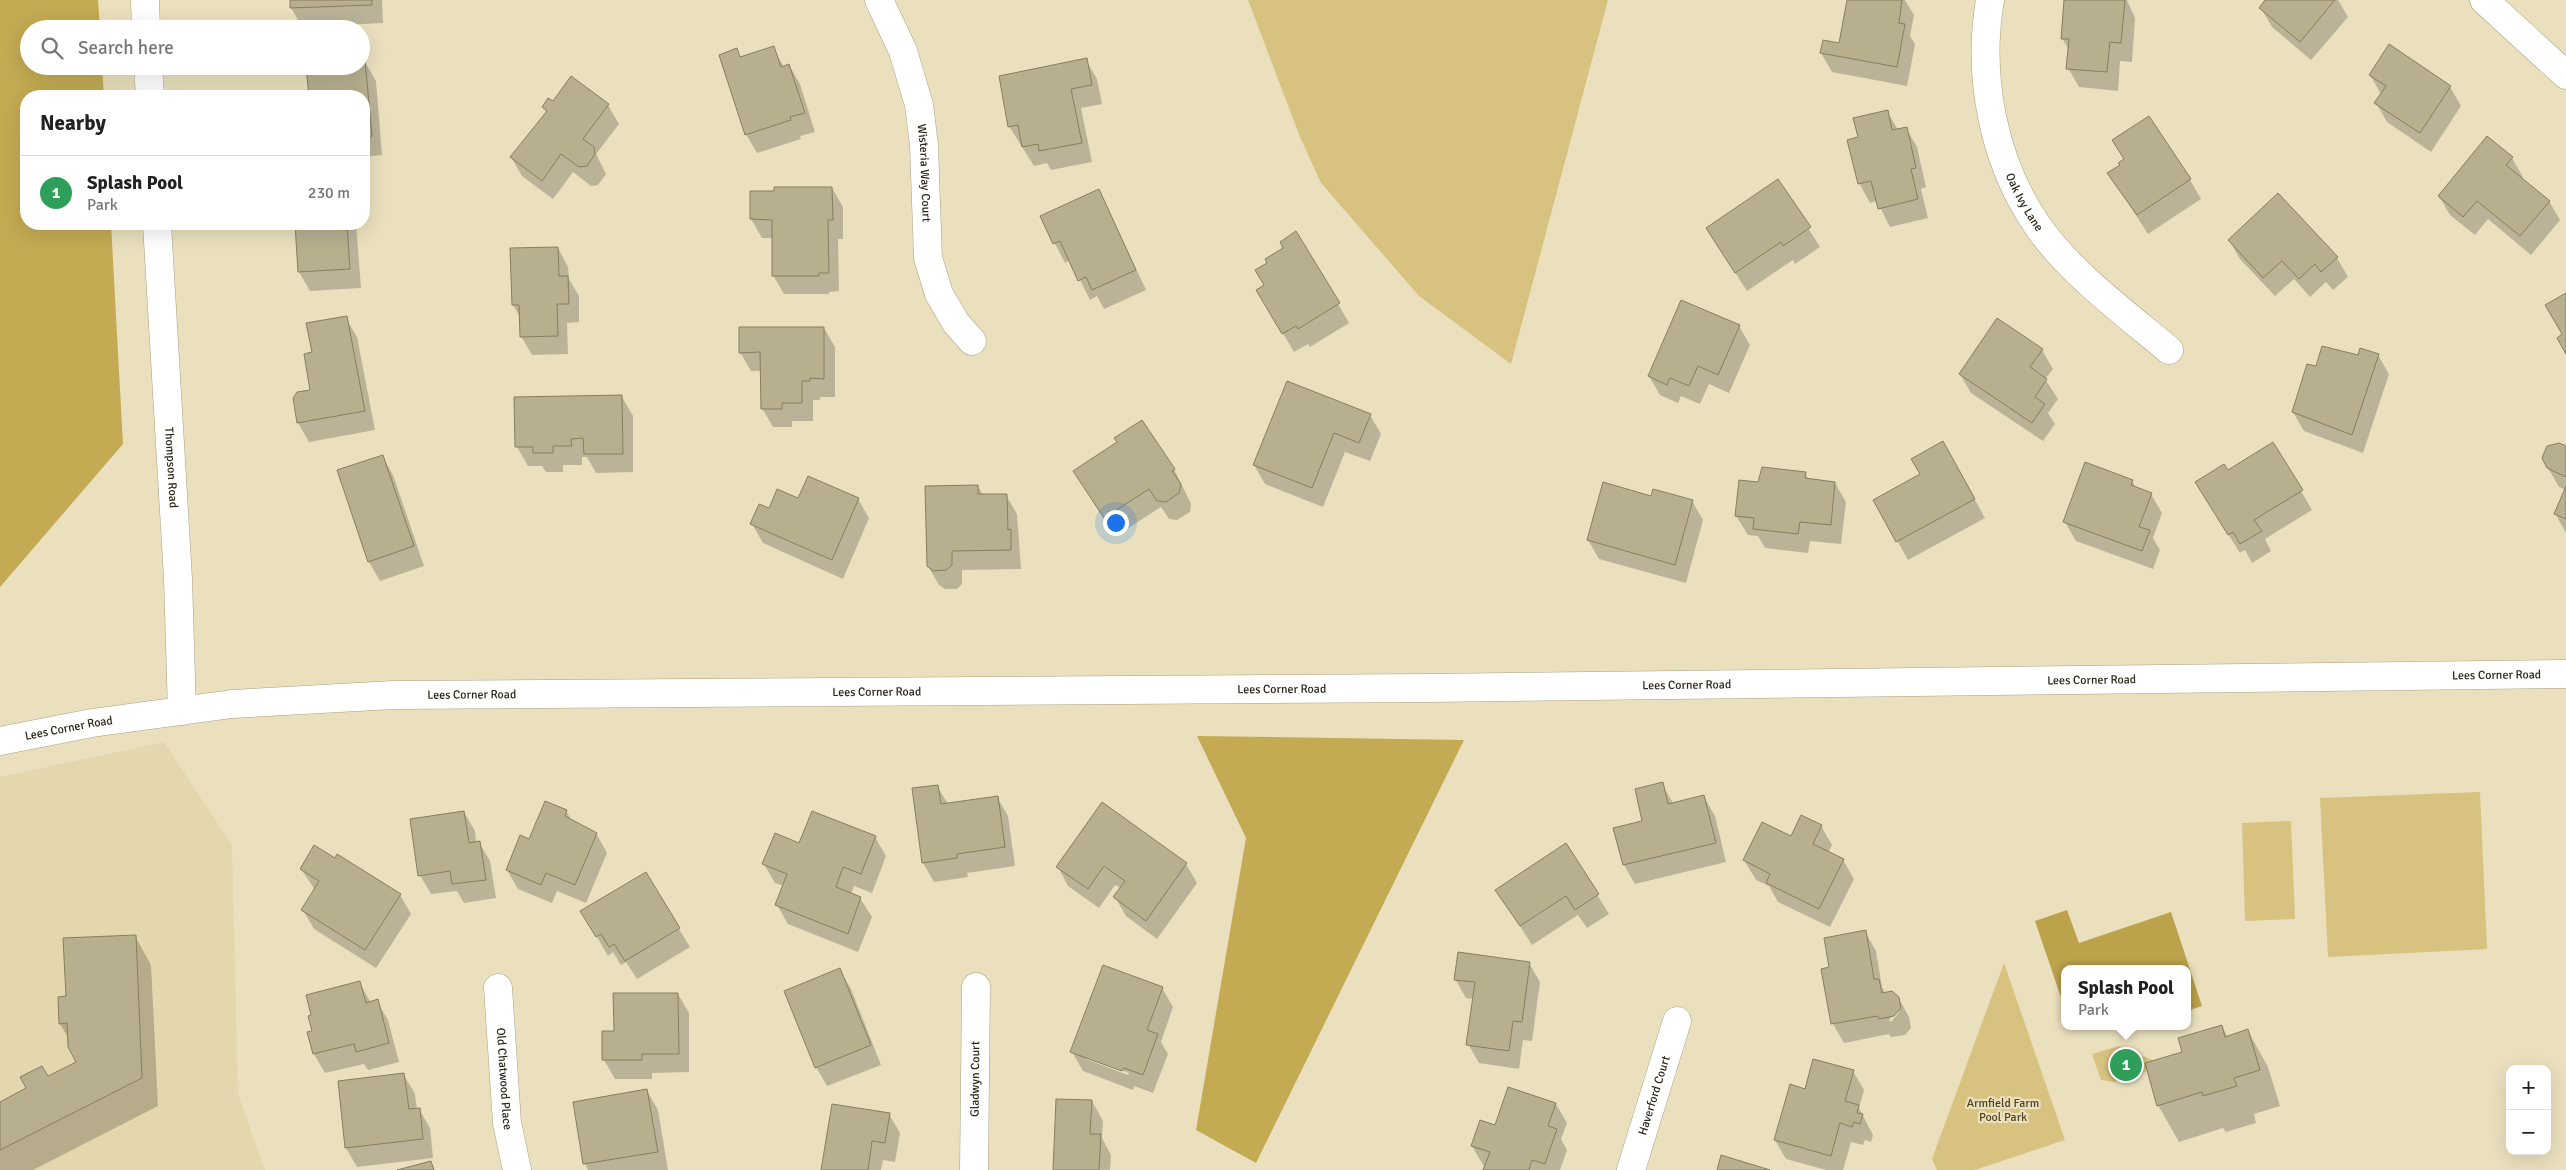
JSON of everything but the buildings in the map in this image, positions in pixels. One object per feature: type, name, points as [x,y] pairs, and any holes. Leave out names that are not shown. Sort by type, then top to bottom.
[{"type":"street","points":[[145,0],[146,20]]},
{"type":"street","name":"Wisteria Way Court","points":[[879,0],[903,51],[919,106],[924,145],[928,258],[939,294],[956,323],[972,341]]},
{"type":"street","name":"Oak Ivy Lane","points":[[1990,0],[1985,28],[1984,53],[1989,100],[1999,144],[2016,187],[2037,225],[2057,250],[2094,286],[2169,350]]},
{"type":"street","points":[[2484,0],[2566,75]]},
{"type":"street","points":[[149,75],[150,90]]},
{"type":"street","name":"Thompson Road","points":[[157,230],[178,579],[182,711]]},
{"type":"street","name":"Lees Corner Road","points":[[0,741],[92,723],[232,704],[394,695],[1419,688],[2566,674]]},
{"type":"street","name":"Gladwyn Court","points":[[974,1170],[976,987]]},
{"type":"street","name":"Old Chatwood Place","points":[[498,988],[508,1123],[517,1170]]},
{"type":"street","name":"Haverford Court","points":[[1631,1170],[1677,1021]]},
{"type":"shaded area","points":[[0,0],[98,0],[99,20],[20,20],[20,75],[103,75],[104,90],[20,90],[20,230],[111,230],[123,444],[0,587]]},
{"type":"shaded area","points":[[1197,736],[1464,740],[1256,1163],[1196,1130],[1246,838]]},
{"type":"shaded area","points":[[164,742],[232,845],[238,1094],[265,1170],[0,1170],[0,777]]},
{"type":"shaded area","points":[[2067,910],[2079,943],[2171,912],[2188,965],[2061,965],[2061,997],[2035,921]]},
{"type":"shaded area","points":[[2191,973],[2202,1006],[2191,1010]]},
{"type":"green space","points":[[1248,0],[1608,0],[1511,364],[1419,296],[1321,183],[1300,137]]},
{"type":"green space","points":[[2480,792],[2487,949],[2328,957],[2320,798]]},
{"type":"green space","points":[[2291,821],[2295,919],[2245,921],[2242,823]]},
{"type":"green space","name":"Armfield Farm Pool Park","points":[[2004,963],[2065,1140],[1975,1170],[1937,1170],[1932,1159]]},
{"type":"green space","points":[[2119,1046],[2155,1061],[2157,1068],[2114,1082],[2101,1080],[2092,1054]]},
{"type":"place","name":"Splash Pool","points":[[2126,1065]]}]
